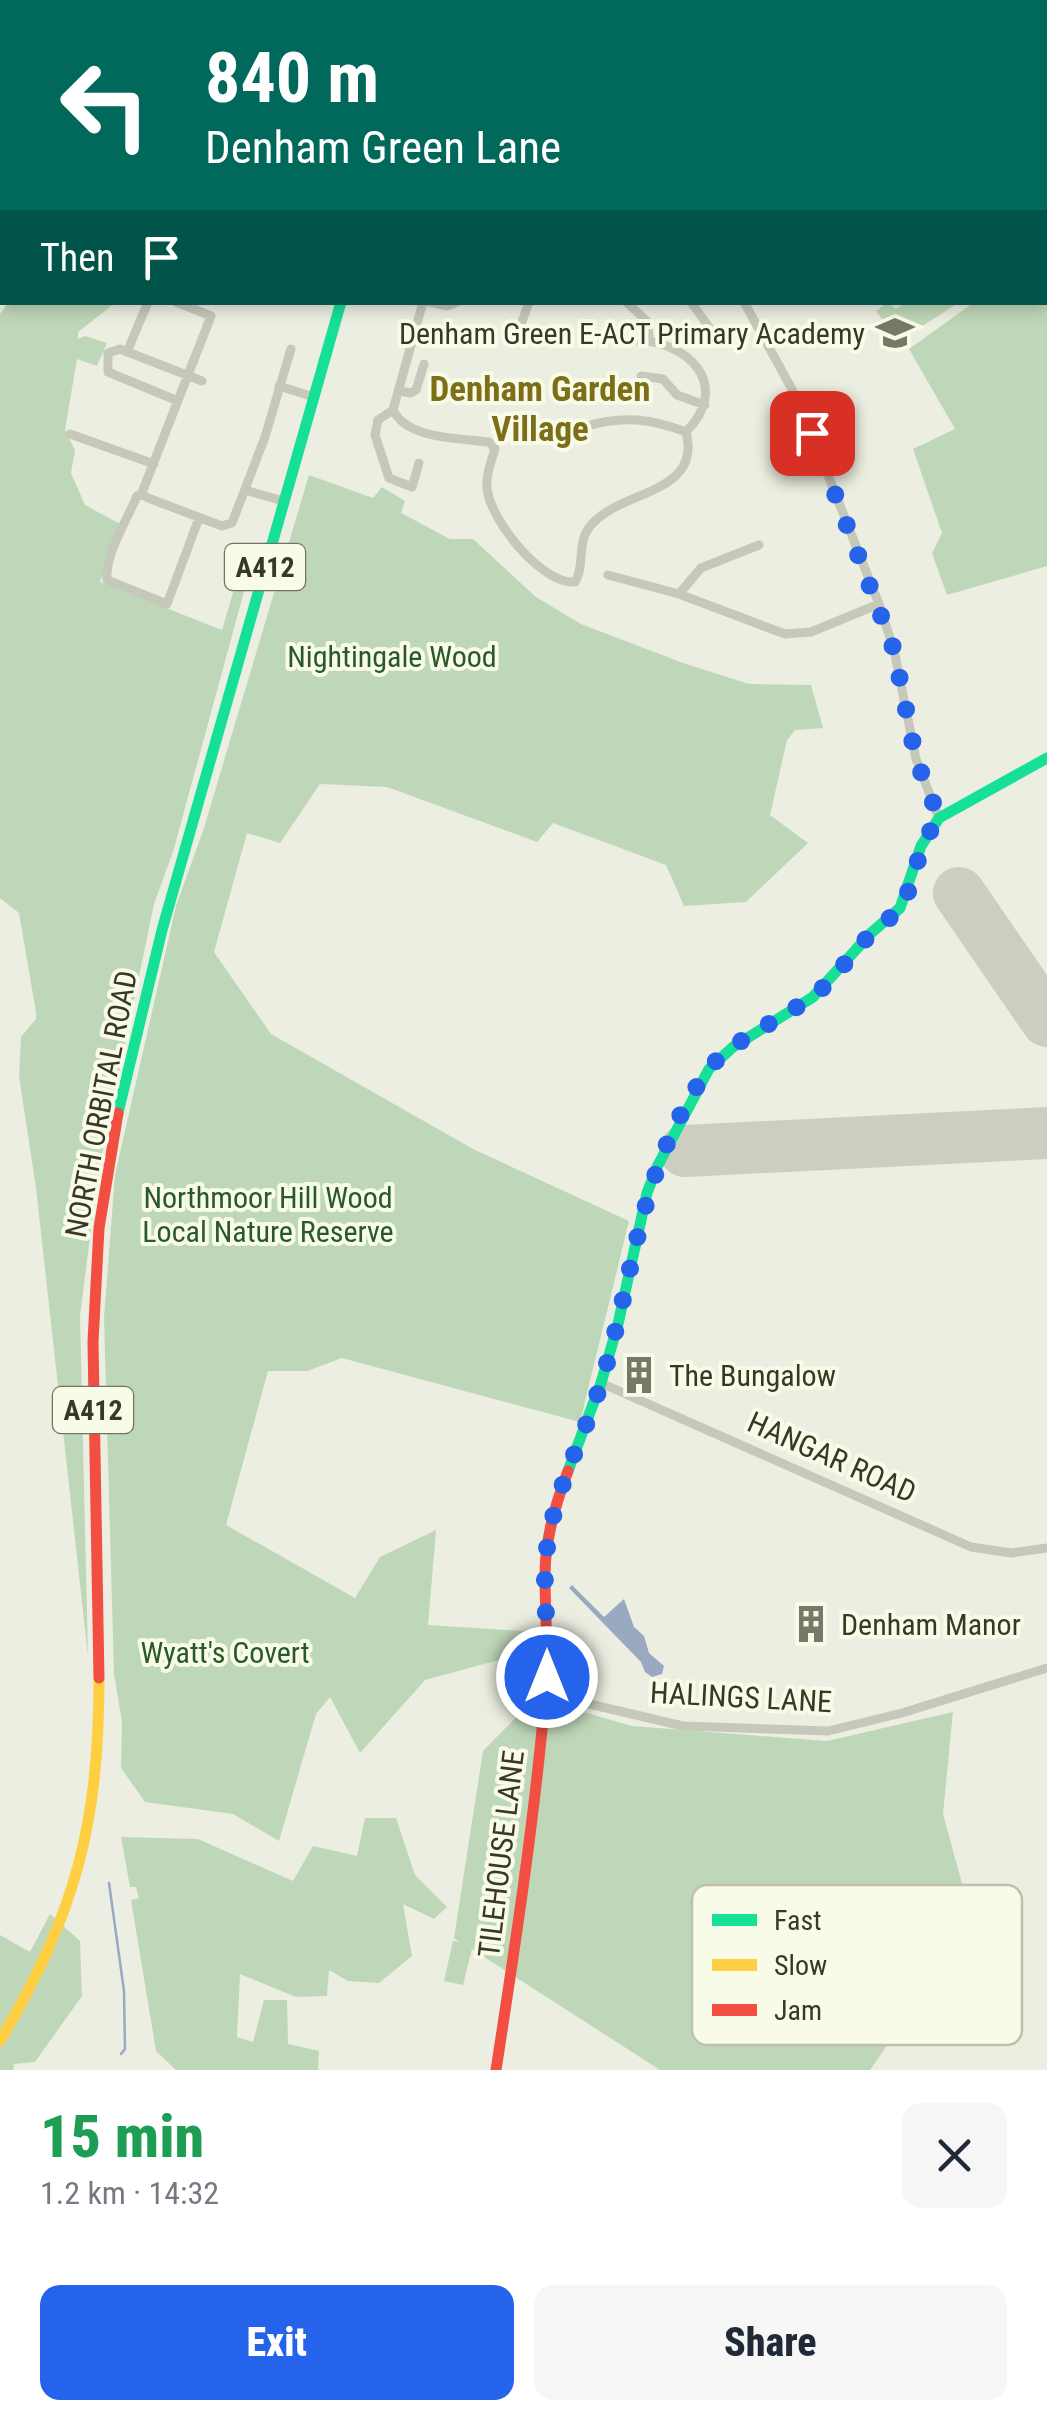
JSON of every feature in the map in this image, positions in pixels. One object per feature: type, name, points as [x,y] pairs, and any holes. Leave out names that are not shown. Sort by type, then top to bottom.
[{"type":"main road","name":"NORTH ORBITAL ROAD","points":[[0,2041],[59,1931],[92,1812],[100,1694],[92,1440],[98,1245],[107,1172],[168,901],[340,305]]},
{"type":"main road","points":[[939,818],[1047,758]]},
{"type":"main road","name":"TILEHOUSE LANE","points":[[496,2070],[545,1700],[548,1650],[544,1573],[549,1536],[562,1481],[601,1384],[647,1192],[702,1079],[734,1047],[813,997],[900,908],[921,846],[939,818]]},
{"type":"street","points":[[127,352],[147,305]]},
{"type":"street","points":[[183,305],[210,316],[142,494],[137,496],[118,539],[107,580],[168,604],[199,518]]},
{"type":"street","points":[[419,464],[412,488],[389,478],[375,435],[378,420],[393,410],[425,305]]},
{"type":"street","points":[[520,327],[527,305]]},
{"type":"street","points":[[629,305],[648,322],[649,340]]},
{"type":"street","points":[[693,305],[711,330]]},
{"type":"street","points":[[746,306],[800,402],[879,604],[894,650],[916,759],[939,818]]},
{"type":"street","points":[[393,410],[408,426],[437,436],[489,442],[494,449],[488,493],[519,546],[546,574],[562,582],[575,582],[580,573],[579,551],[589,528],[632,498],[661,488],[680,472],[690,449],[686,432],[705,405],[700,372],[687,355],[669,345],[633,340]]},
{"type":"street","points":[[178,401],[108,372],[108,353],[113,349],[127,352],[202,381]]},
{"type":"street","points":[[142,494],[199,518],[228,526],[232,523],[291,349]]},
{"type":"street","points":[[399,391],[416,390],[424,364]]},
{"type":"street","points":[[641,376],[664,379],[677,395],[705,405]]},
{"type":"street","points":[[280,386],[314,397]]},
{"type":"street","points":[[587,426],[622,418],[659,422],[686,432]]},
{"type":"street","points":[[70,434],[154,464]]},
{"type":"street","points":[[245,490],[284,501]]},
{"type":"street","points":[[679,594],[701,568],[759,546]]},
{"type":"street","points":[[608,576],[679,594],[786,634],[811,632],[879,604]]},
{"type":"street","name":"HANGAR ROAD","points":[[601,1384],[971,1547],[1011,1554],[1047,1548]]},
{"type":"street","name":"HALINGS LANE","points":[[545,1700],[584,1704],[683,1726],[828,1731],[902,1713],[1047,1668]]},
{"type":"green space","points":[[7,305],[112,305],[78,332],[78,339],[85,336],[107,343],[97,366],[77,359],[65,430],[75,450],[71,473],[85,505],[120,524],[100,582],[222,630],[242,562],[254,555],[173,852],[154,904],[98,1174],[80,1316],[88,1656],[36,1188],[19,1076],[21,1037],[36,1019],[36,1012],[19,913],[0,898],[0,314]]},
{"type":"green space","points":[[884,305],[896,309],[903,305],[955,305],[898,342],[876,311]]},
{"type":"green space","points":[[970,305],[1047,305],[1047,566],[947,595],[932,553],[942,533],[913,449],[955,429],[909,349]]},
{"type":"green space","points":[[309,475],[373,498],[382,487],[405,501],[401,513],[450,539],[473,539],[536,597],[581,624],[749,684],[811,685],[823,728],[795,730],[787,740],[770,815],[808,843],[746,902],[684,906],[666,865],[553,823],[537,842],[387,787],[320,784],[280,843],[247,833],[214,952],[271,1034],[473,1149],[629,1221],[580,1422],[342,1358],[307,1371],[268,1371],[226,1525],[355,1598],[380,1557],[436,1530],[428,1625],[524,1631],[521,1654],[425,1680],[360,1753],[330,1697],[316,1714],[279,1841],[233,1814],[145,1802],[121,1768],[122,1722],[114,1674],[104,1318],[115,1175],[176,906],[204,828]]},
{"type":"green space","points":[[527,1706],[587,1713],[632,1726],[827,1741],[953,1712],[943,1814],[962,1885],[692,1885],[692,2045],[888,2045],[870,2070],[660,2070],[472,1949],[463,1985],[444,1981],[453,1941],[459,1942],[454,1938],[483,1751]]},
{"type":"green space","points":[[365,1818],[396,1818],[415,1875],[447,1907],[434,1919],[403,1904],[412,1956],[379,1983],[348,1981],[329,1970],[327,1996],[296,1997],[240,1974],[237,2037],[253,2042],[264,2000],[287,2000],[288,2044],[319,2051],[318,2070],[176,2070],[156,2051],[131,1900],[139,1898],[136,1887],[130,1887],[121,1837],[198,1839],[293,1881],[313,1846],[357,1856]]},
{"type":"green space","points":[[50,1914],[80,1941],[82,1996],[35,2062],[0,2070],[0,1935],[30,1952]]},
{"type":"water","points":[[572,1585],[604,1617],[624,1599],[649,1653],[664,1666],[662,1674],[652,1677],[645,1672],[641,1662],[569,1588]]},
{"type":"waterway","points":[[109,1883],[124,1991],[125,2049],[121,2054]]},
{"type":"runway","points":[[959,893],[1047,1021]]},
{"type":"runway","points":[[685,1151],[1047,1133]]},
{"type":"traffic: fast","points":[[118,1113],[162,930],[340,305]]},
{"type":"traffic: fast","points":[[568,1471],[618,1324],[647,1193],[709,1069],[733,1047],[813,997],[871,933],[900,908],[921,846],[939,818],[1047,758]]},
{"type":"traffic: slow","points":[[0,2041],[47,1952],[78,1867],[94,1779],[99,1678]]},
{"type":"traffic: jam","points":[[99,1678],[93,1342],[99,1228],[118,1113]]},
{"type":"traffic: jam","points":[[496,2070],[541,1745],[547,1667],[547,1548],[568,1471]]},
{"type":"place","name":"Denham Green E-ACT Primary Academy","points":[[895,333]]},
{"type":"place","name":"The Bungalow","points":[[639,1375]]},
{"type":"place","name":"Denham Manor","points":[[811,1624]]},
{"type":"district","name":"Denham Garden Village","points":[[540,409]]},
{"type":"route","points":[[547,1677],[544,1573],[554,1510],[601,1384],[647,1192],[657,1166],[702,1079],[717,1060],[813,997],[900,908],[921,846],[939,818],[916,759],[894,650],[879,604],[812,433]]},
{"type":"park label","name":"Nightingale Wood","points":[[392,656]]},
{"type":"park label","name":"Northmoor Hill Wood Local Nature Reserve","points":[[268,1214]]},
{"type":"park label","name":"Wyatt's Covert","points":[[225,1652]]}]
